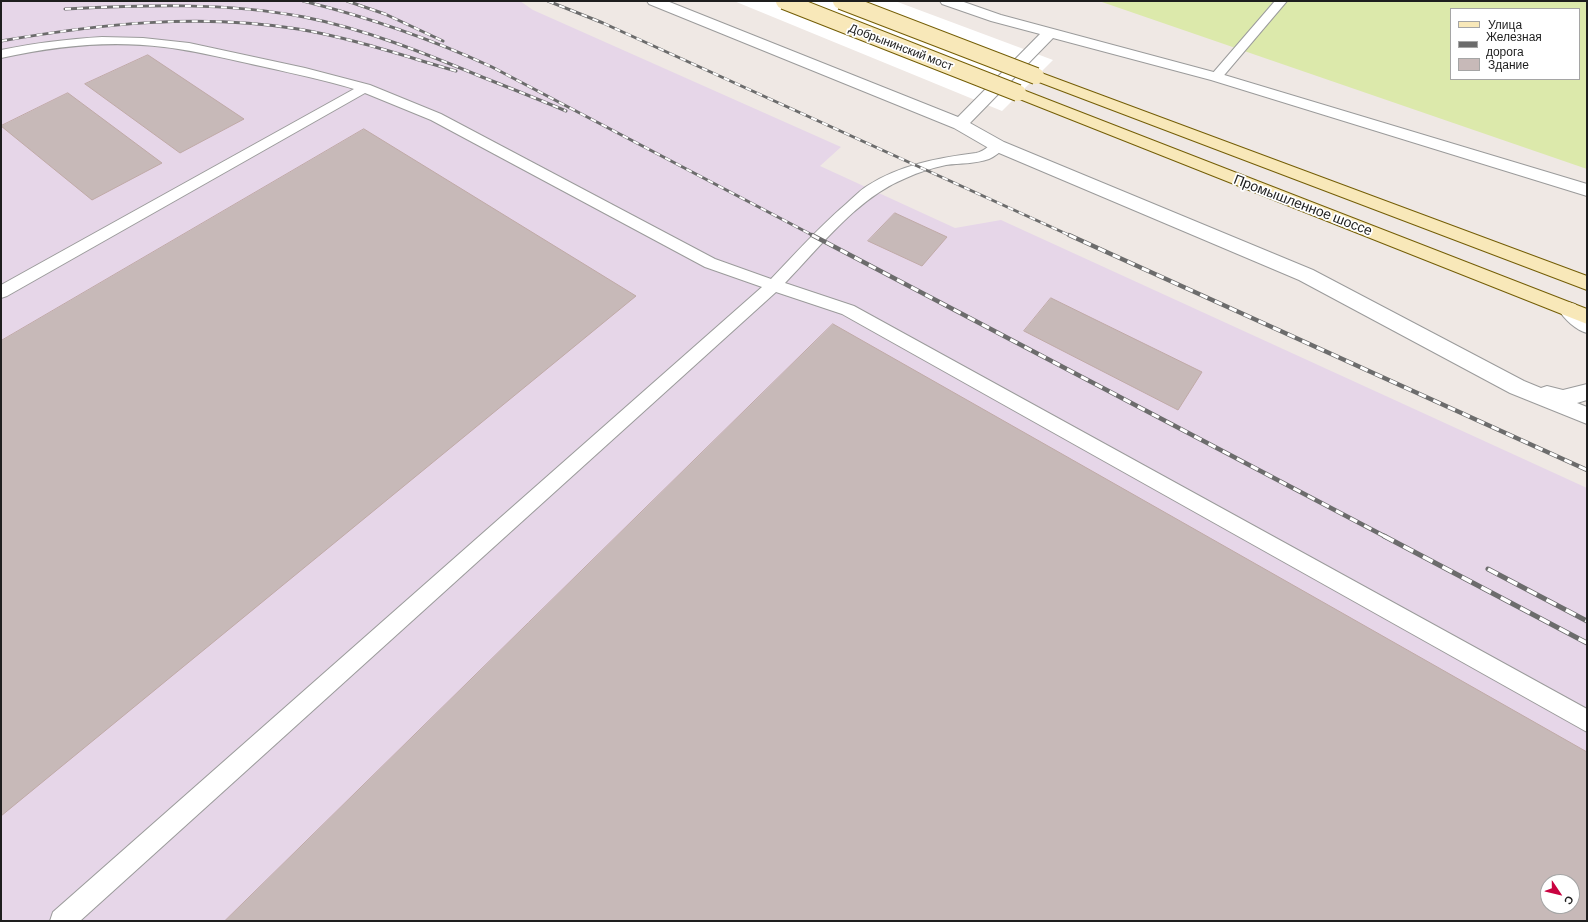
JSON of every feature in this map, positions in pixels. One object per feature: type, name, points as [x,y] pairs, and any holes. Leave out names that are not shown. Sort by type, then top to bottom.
[{"type":"main road","name":"Добрынинский мост","points":[[784,1],[1018,93]]},
{"type":"main road","name":"Добрынинский мост","points":[[841,1],[1036,76]]},
{"type":"main road","name":"Промышленное шоссе","points":[[1036,76],[1582,280]]},
{"type":"main road","name":"Промышленное шоссе","points":[[1018,93],[1587,317]]},
{"type":"street","points":[[654,1],[960,124],[998,146],[1306,275],[1517,387],[1587,416]]},
{"type":"street","points":[[947,1],[996,18],[1216,77],[1587,190]]},
{"type":"street","points":[[960,124],[1050,33]]},
{"type":"street","points":[[1568,310],[1587,326]]},
{"type":"street","points":[[1517,387],[1563,398],[1587,392]]},
{"type":"lane","points":[[1216,77],[1281,1]]},
{"type":"lane","points":[[1,54],[31,47],[67,42],[120,41],[162,43],[204,50],[328,77],[365,88],[402,102],[436,117],[710,263],[736,274],[822,299],[848,310],[1587,721]]},
{"type":"lane","points":[[1,292],[365,88]]},
{"type":"lane","points":[[62,921],[774,285],[837,220],[872,190],[899,175],[920,167],[946,161],[985,156],[998,146]]},
{"type":"shaded area","points":[[1,1],[520,1],[533,10],[841,147],[820,166],[955,228],[1001,220],[1587,488],[1587,921],[1,921]]},
{"type":"green space","points":[[1099,1],[1587,1],[1587,169]]},
{"type":"pier","points":[[734,1],[895,1],[1053,60],[1002,111]]},
{"type":"building","points":[[148,55],[244,119],[180,153],[85,84]]},
{"type":"building","points":[[68,93],[162,163],[92,200],[1,126]]},
{"type":"building","points":[[364,129],[636,296],[1,816],[1,341]]},
{"type":"building","points":[[895,213],[947,237],[922,266],[868,241]]},
{"type":"building","points":[[1051,298],[1202,372],[1178,410],[1024,331]]},
{"type":"building","points":[[833,324],[1587,752],[1587,921],[225,921]]},
{"type":"railway","points":[[303,1],[351,14],[399,30],[446,47],[492,67],[814,236]]},
{"type":"railway","points":[[347,1],[385,14],[443,41]]},
{"type":"railway","points":[[548,1],[603,23],[1071,236]]},
{"type":"railway","points":[[65,9],[125,6],[215,7],[274,12],[304,17],[349,28],[394,42],[566,111]]},
{"type":"railway","points":[[1,41],[75,30],[149,23],[186,21],[261,24],[298,29],[338,37],[456,71]]},
{"type":"railway","points":[[812,235],[1386,537]]},
{"type":"railway","points":[[1069,235],[1587,470]]},
{"type":"railway","points":[[1384,536],[1587,643]]},
{"type":"railway","points":[[1488,569],[1587,621]]}]
